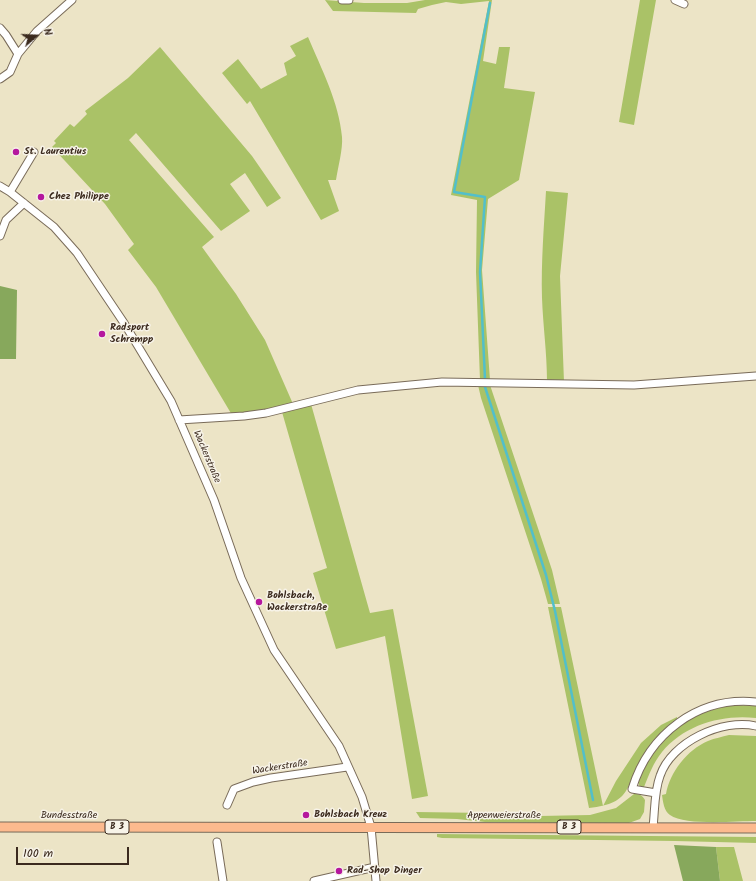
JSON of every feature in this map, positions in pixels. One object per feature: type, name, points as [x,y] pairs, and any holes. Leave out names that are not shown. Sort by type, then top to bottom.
[{"type":"main road","name":"Bundesstraße","points":[[0,827],[371,827]]},
{"type":"main road","name":"Appenweierstraße","points":[[371,827],[756,828]]},
{"type":"street","points":[[0,79],[10,72],[18,54],[37,31],[72,0]]},
{"type":"street","points":[[342,0],[349,0]]},
{"type":"street","points":[[675,0],[684,4]]},
{"type":"street","points":[[0,28],[18,54]]},
{"type":"street","points":[[10,192],[34,152]]},
{"type":"street","name":"Wackerstraße","points":[[0,186],[54,226],[77,253],[124,323],[171,401],[214,500],[241,578],[274,650],[339,746],[347,767],[362,797],[371,827],[376,881]]},
{"type":"street","points":[[0,236],[6,220],[24,203]]},
{"type":"street","points":[[179,420],[266,413],[358,390],[436,382],[634,385],[756,376]]},
{"type":"street","points":[[656,793],[632,788],[640,766],[646,756],[662,736],[675,724],[700,711],[731,702],[756,702]]},
{"type":"street","points":[[653,828],[656,793],[660,775],[667,761],[680,747],[696,736],[714,730],[734,725],[756,726]]},
{"type":"street","name":"Wackerstraße","points":[[227,805],[234,789],[253,782],[347,767]]},
{"type":"street","points":[[217,842],[223,881]]},
{"type":"street","points":[[314,881],[374,867]]},
{"type":"green space","points":[[325,0],[364,3],[407,3],[425,0],[492,0],[483,61],[496,64],[499,47],[510,47],[504,88],[535,92],[519,180],[488,199],[482,270],[490,380],[480,380],[476,272],[477,200],[451,195],[489,1],[461,4],[446,2],[418,9],[416,13],[333,11]]},
{"type":"green space","points":[[640,0],[656,0],[634,125],[619,122]]},
{"type":"green space","points":[[308,37],[333,98],[342,137],[336,180],[328,180],[339,211],[321,220],[250,101],[247,104],[222,73],[238,59],[261,89],[287,75],[284,63],[296,56],[290,46]]},
{"type":"green space","points":[[160,47],[252,156],[281,198],[267,207],[245,173],[230,184],[250,211],[221,231],[136,133],[129,140],[214,237],[202,247],[236,294],[265,340],[293,404],[269,410],[232,415],[156,287],[128,250],[134,244],[105,204],[52,147],[56,143],[54,141],[70,124],[74,127],[87,114],[85,111],[128,78]]},
{"type":"green space","points":[[546,191],[568,193],[560,276],[564,382],[547,381],[542,285]]},
{"type":"green space","points":[[0,286],[17,290],[16,359],[0,359]]},
{"type":"green space","points":[[478,385],[490,385],[552,570],[560,604],[548,604]]},
{"type":"green space","points":[[311,404],[370,613],[393,609],[428,796],[412,799],[385,636],[336,649],[313,573],[327,568],[282,412]]},
{"type":"green space","points":[[548,607],[561,607],[603,806],[589,808]]},
{"type":"green space","points":[[736,705],[756,706],[756,718],[743,717],[717,720],[692,728],[671,743],[662,752],[644,787],[641,788],[639,782],[646,765],[667,737],[679,726],[705,712]]},
{"type":"green space","points":[[677,717],[677,720],[658,736],[643,756],[626,791],[614,802],[603,806],[616,781],[641,743],[661,725]]},
{"type":"green space","points":[[729,735],[756,736],[756,821],[699,822],[687,821],[670,815],[665,809],[662,795],[666,794],[671,778],[681,763],[700,745]]},
{"type":"green space","points":[[634,794],[641,795],[645,800],[644,812],[640,819],[626,824],[485,822],[457,819],[420,818],[416,812],[488,813],[540,816],[590,815],[616,808]]},
{"type":"green space","points":[[437,834],[756,837],[756,843],[442,838],[437,837]]},
{"type":"green space","points":[[674,845],[716,847],[720,881],[683,881]]},
{"type":"green space","points":[[716,847],[734,847],[743,881],[720,881]]},
{"type":"waterway","points":[[485,379],[480,272],[485,197],[454,192],[490,3]]},
{"type":"waterway","points":[[485,387],[546,575],[555,611],[593,800]]},
{"type":"place","name":"St. Laurentius","points":[[16,152]]},
{"type":"place","name":"Chez Philippe","points":[[41,197]]},
{"type":"place","name":"Radsport Schrempp","points":[[102,334]]},
{"type":"place","name":"Bohlsbach, Wackerstraße","points":[[259,602]]},
{"type":"place","name":"Bohlsbach Kreuz","points":[[306,815]]},
{"type":"place","name":"Rad-Shop Dinger","points":[[339,871]]}]
